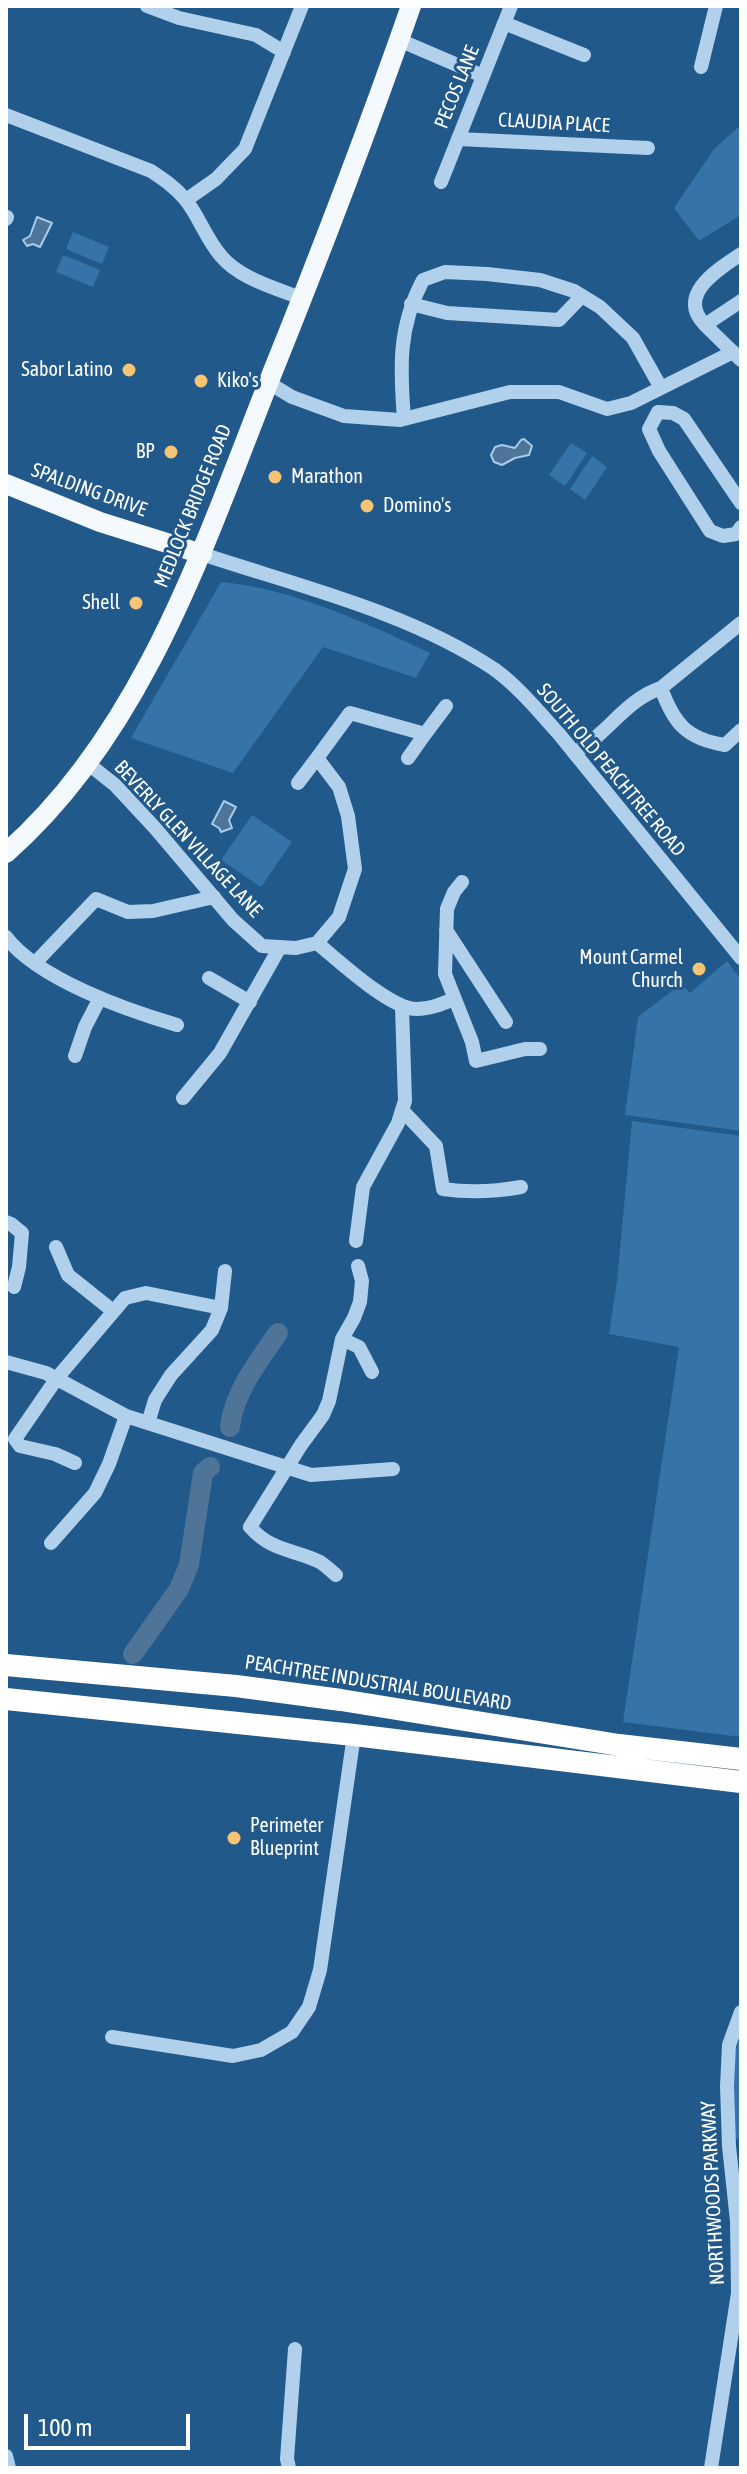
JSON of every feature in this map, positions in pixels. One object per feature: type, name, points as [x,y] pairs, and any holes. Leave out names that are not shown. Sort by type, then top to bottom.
[{"type":"highway","name":"PEACHTREE INDUSTRIAL BOULEVARD","points":[[6,1665],[236,1686],[619,1745],[741,1759]]},
{"type":"highway","points":[[6,1699],[354,1735],[741,1782]]},
{"type":"main road","name":"MEDLOCK BRIDGE ROAD","points":[[9,845],[62,795],[132,695],[158,647],[202,554],[303,299],[411,6]]},
{"type":"main road","name":"SPALDING DRIVE","points":[[6,484],[100,522],[202,554]]},
{"type":"street","points":[[147,6],[179,18],[256,35],[284,52]]},
{"type":"street","points":[[186,200],[216,179],[245,149],[302,6]]},
{"type":"street","name":"PECOS LANE","points":[[441,182],[511,6]]},
{"type":"street","points":[[701,67],[716,6]]},
{"type":"street","points":[[504,23],[584,55]]},
{"type":"street","points":[[399,40],[483,76]]},
{"type":"street","points":[[6,115],[151,171],[186,200],[228,264],[256,280],[303,299]]},
{"type":"street","name":"CLAUDIA PLACE","points":[[458,139],[648,148]]},
{"type":"street","points":[[269,383],[292,397],[344,416],[404,419],[510,392],[559,392],[607,409],[631,403],[737,356],[697,317],[694,299],[704,282],[741,254]]},
{"type":"street","points":[[404,419],[400,376],[402,337],[411,304],[423,280],[445,272],[540,280],[574,291],[600,307],[633,338],[661,388]]},
{"type":"street","points":[[411,304],[447,313],[559,320],[582,296]]},
{"type":"street","points":[[705,325],[741,301]]},
{"type":"street","points":[[645,396],[658,412],[673,413],[684,419],[741,503]]},
{"type":"street","points":[[658,412],[649,429],[659,451],[710,531],[723,536],[736,534],[741,527]]},
{"type":"street","name":"SOUTH OLD PEACHTREE ROAD","points":[[202,554],[328,594],[399,621],[461,649],[496,671],[529,700],[741,958]]},
{"type":"street","points":[[574,753],[598,737],[627,706],[661,688],[741,623]]},
{"type":"street","points":[[661,688],[668,707],[682,727],[696,738],[725,745],[741,730]]},
{"type":"street","points":[[408,758],[446,706]]},
{"type":"street","points":[[298,783],[350,713],[425,734]]},
{"type":"street","points":[[183,1098],[220,1053],[280,947],[296,948],[317,943],[339,917],[355,869],[348,816],[339,787],[317,758]]},
{"type":"street","name":"BEVERLY GLEN VILLAGE LANE","points":[[86,762],[115,785],[233,920],[262,946],[280,947]]},
{"type":"street","points":[[462,882],[447,909],[445,974],[472,1042],[476,1061],[525,1049],[540,1049]]},
{"type":"street","points":[[35,963],[96,899],[128,912],[153,911],[214,897]]},
{"type":"street","points":[[446,930],[506,1022]]},
{"type":"street","points":[[6,937],[17,951],[35,963],[100,998],[177,1025]]},
{"type":"street","points":[[317,943],[358,978],[402,1007],[416,1009],[454,999]]},
{"type":"street","points":[[209,978],[250,1002]]},
{"type":"street","points":[[75,1056],[100,998]]},
{"type":"street","points":[[356,1241],[363,1187],[398,1123],[405,1101],[402,1007]]},
{"type":"street","points":[[402,1110],[436,1146],[443,1189],[466,1193],[521,1187]]},
{"type":"street","points":[[6,1222],[22,1233],[14,1287]]},
{"type":"street","points":[[56,1247],[68,1275],[113,1311]]},
{"type":"street","points":[[336,1575],[321,1562],[284,1551],[258,1536],[250,1527],[323,1415],[342,1339],[360,1302],[362,1281],[358,1266]]},
{"type":"street","points":[[148,1423],[155,1400],[171,1375],[212,1330],[221,1308],[225,1271]]},
{"type":"street","points":[[75,1463],[55,1454],[20,1446],[15,1439],[57,1378],[125,1298],[146,1293],[221,1308]]},
{"type":"street","points":[[342,1339],[359,1347],[372,1372]]},
{"type":"street","points":[[6,1362],[46,1373],[126,1416],[311,1475],[393,1469]]},
{"type":"street","points":[[51,1543],[95,1493],[126,1416]]},
{"type":"street","points":[[112,2037],[233,2056],[261,2050],[292,2032],[309,2007],[320,1970],[354,1735]]},
{"type":"street","name":"NORTHWOODS PARKWAY","points":[[711,2468],[738,2293],[737,2221],[729,2146],[727,2086],[729,2045],[741,2012]]},
{"type":"street","points":[[289,2468],[287,2459],[295,2349]]},
{"type":"street","points":[[6,2456],[9,2468]]},
{"type":"shaded area","points":[[741,125],[741,215],[699,241],[674,208],[714,149]]},
{"type":"shaded area","points":[[37,217],[52,223],[40,247],[33,244],[27,246],[23,240],[30,236]]},
{"type":"shaded area","points":[[73,232],[109,247],[102,264],[66,249]]},
{"type":"shaded area","points":[[63,255],[100,270],[93,287],[56,272]]},
{"type":"shaded area","points":[[524,439],[532,446],[529,455],[502,465],[494,462],[491,455],[495,447],[515,448]]},
{"type":"shaded area","points":[[571,443],[587,453],[565,486],[549,475]]},
{"type":"shaded area","points":[[592,456],[607,467],[585,500],[570,489]]},
{"type":"shaded area","points":[[221,582],[301,599],[430,653],[416,678],[323,647],[233,773],[131,738]]},
{"type":"shaded area","points":[[224,801],[236,807],[229,820],[232,828],[221,832],[212,824]]},
{"type":"shaded area","points":[[252,815],[292,842],[261,887],[221,860]]},
{"type":"shaded area","points":[[727,961],[741,980],[741,1131],[625,1115],[638,1017],[681,984],[690,993]]},
{"type":"shaded area","points":[[632,1121],[741,1136],[741,1737],[623,1722],[679,1347],[609,1334]]},
{"type":"shaded area","points":[[741,2032],[741,2142],[732,2129],[735,2053]]},
{"type":"waterway","points":[[230,1427],[242,1390],[278,1333]]},
{"type":"waterway","points":[[133,1654],[179,1589],[189,1565],[203,1473],[210,1467]]},
{"type":"place","name":"Sabor Latino","points":[[129,370]]},
{"type":"place","name":"Kiko's","points":[[201,381]]},
{"type":"place","name":"BP","points":[[171,452]]},
{"type":"place","name":"Marathon","points":[[275,477]]},
{"type":"place","name":"Domino's","points":[[367,506]]},
{"type":"place","name":"Shell","points":[[136,603]]},
{"type":"place","name":"Mount Carmel Church","points":[[699,969]]},
{"type":"place","name":"Perimeter Blueprint","points":[[234,1838]]}]
